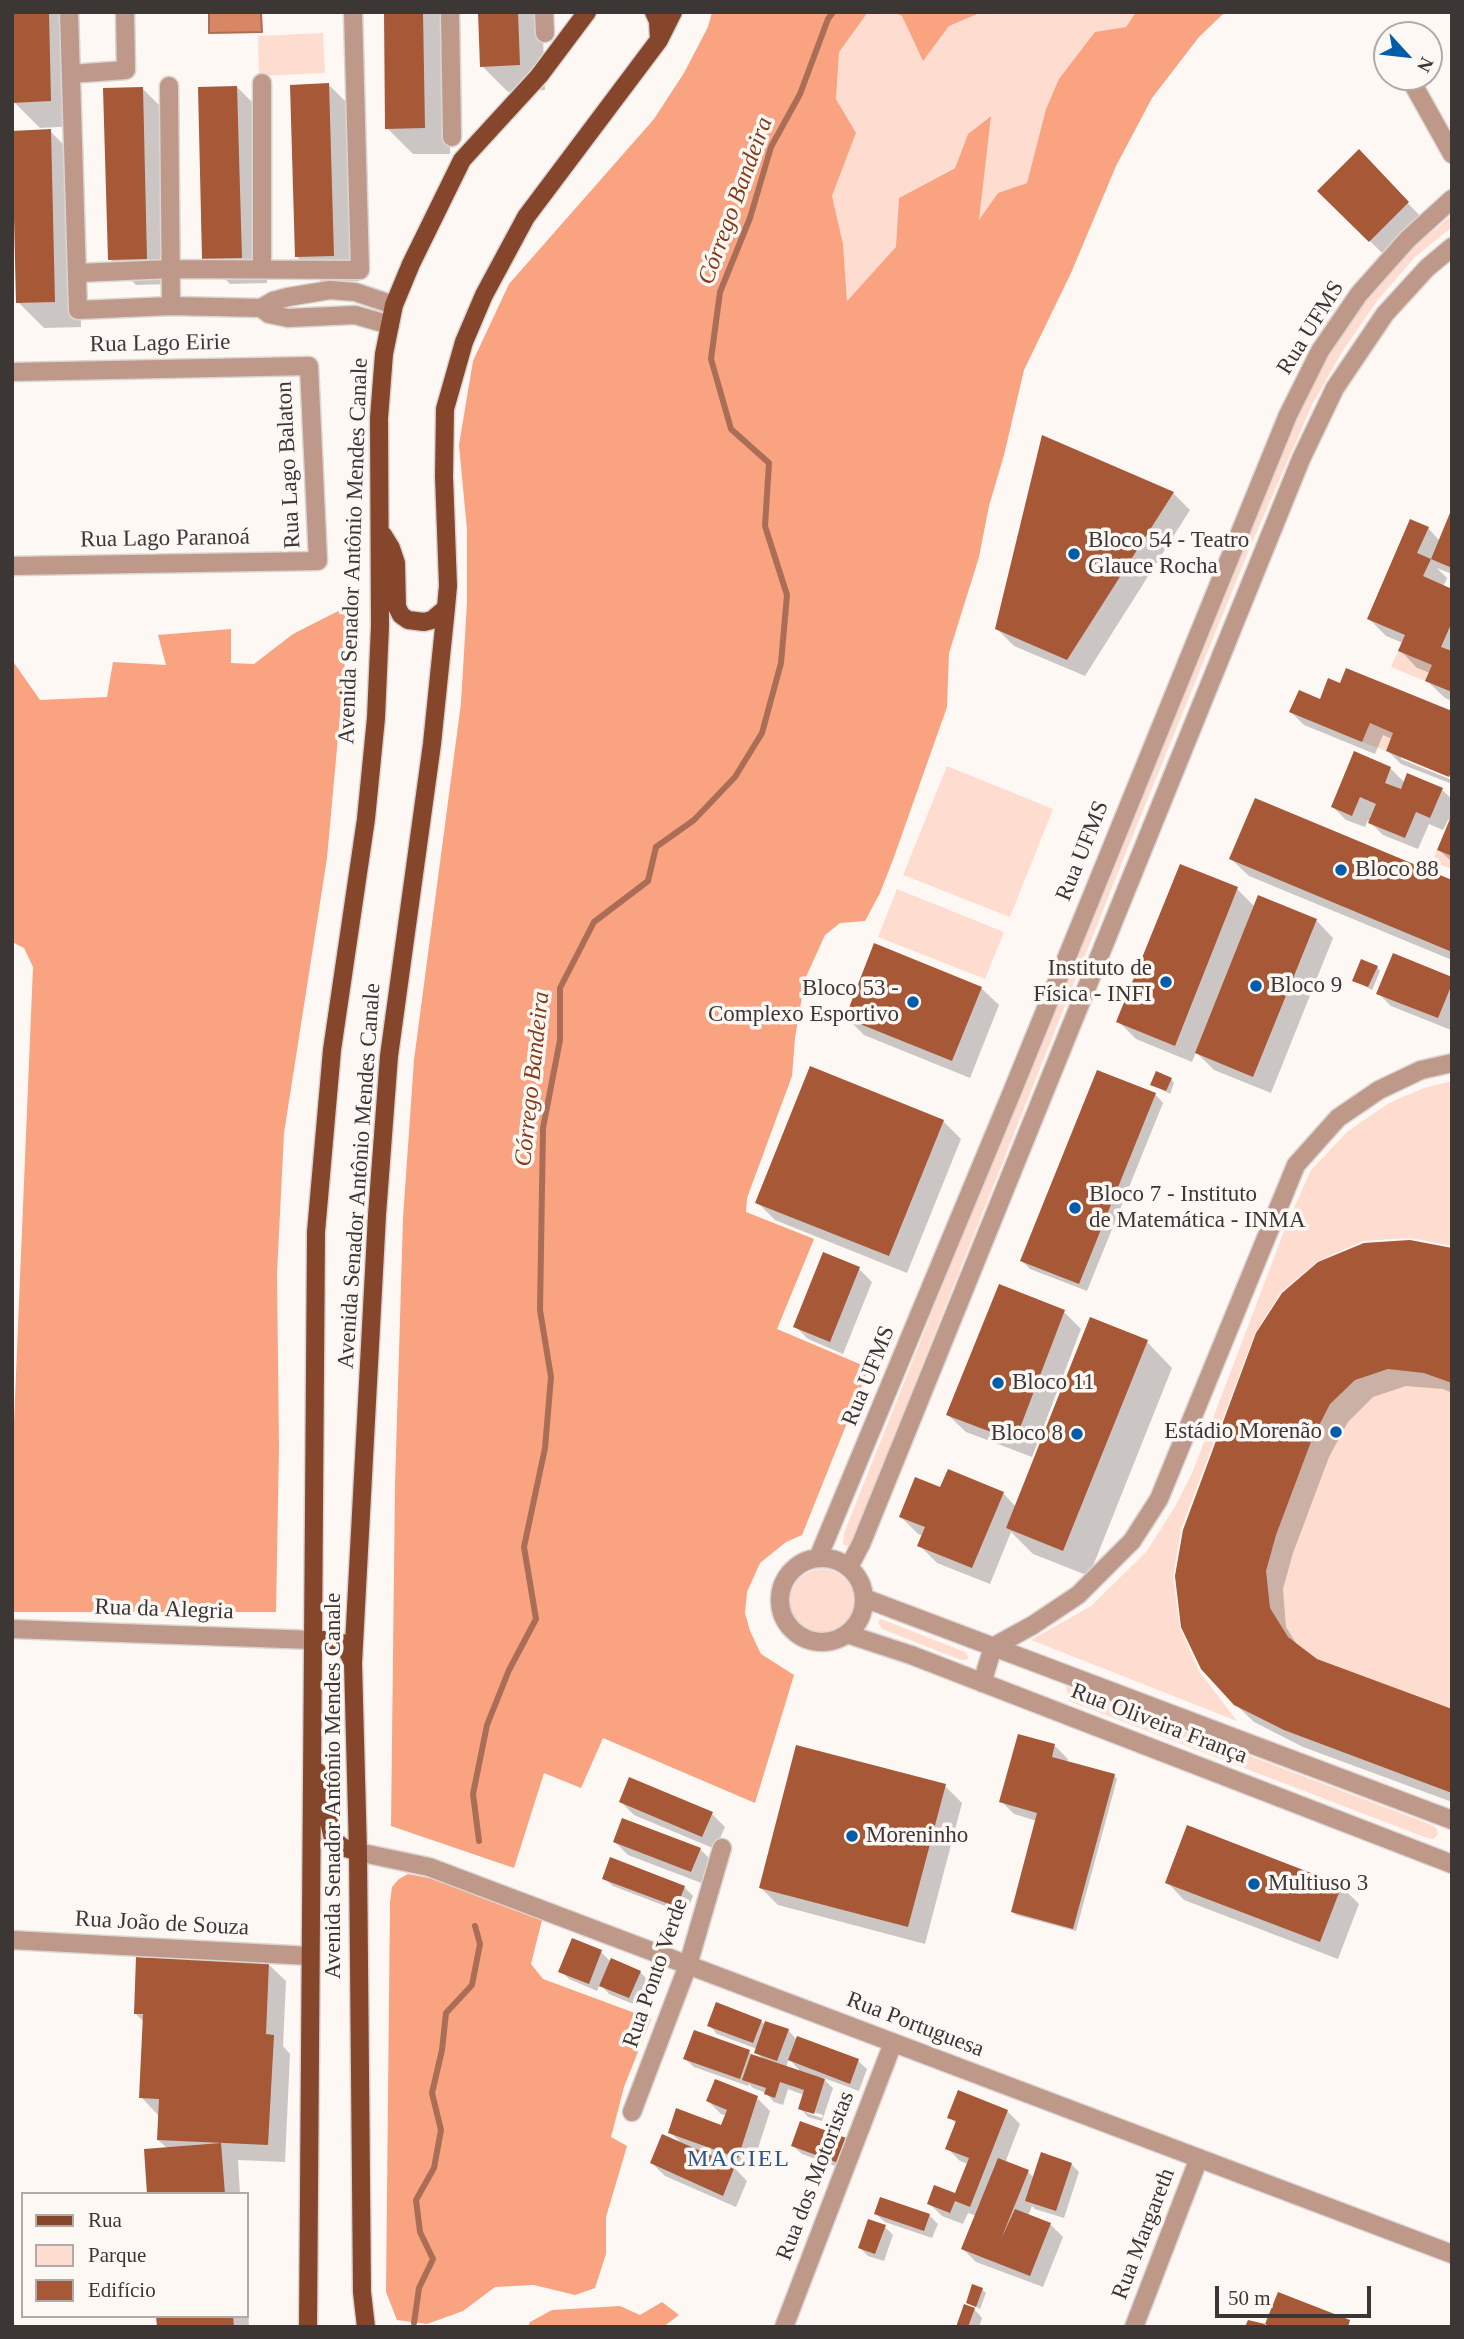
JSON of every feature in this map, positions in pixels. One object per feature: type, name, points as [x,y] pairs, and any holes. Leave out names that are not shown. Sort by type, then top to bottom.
[{"type":"main road","name":"Avenida Senador Antônio Mendes Canale","points":[[308,2327],[316,1232],[332,1050],[366,819],[376,718],[381,532],[379,418],[384,354],[394,305],[416,252],[462,160],[540,76],[587,12]]},
{"type":"main road","points":[[654,12],[659,40]]},
{"type":"main road","name":"Avenida Senador Antônio Mendes Canale","points":[[366,2327],[362,2292],[358,1852],[352,1663],[377,1215],[389,1056],[432,744],[448,586],[444,476],[445,410],[464,342],[484,295],[526,217],[659,40],[673,12]]},
{"type":"main road","points":[[381,532],[396,563],[397,607],[401,615],[408,620],[424,622],[432,620],[446,608]]},
{"type":"main road","points":[[313,1640],[336,1640],[344,1644],[352,1663]]},
{"type":"main road","points":[[313,1755],[333,1839],[342,1847],[358,1852]]},
{"type":"street","points":[[69,12],[78,310],[171,306],[261,308],[288,297],[330,290],[355,292],[394,305]]},
{"type":"street","points":[[71,74],[126,70],[125,12]]},
{"type":"street","points":[[78,273],[171,269],[360,270],[353,12]]},
{"type":"street","points":[[450,12],[452,136]]},
{"type":"street","points":[[544,12],[545,33]]},
{"type":"street","points":[[262,83],[262,269]]},
{"type":"street","points":[[169,86],[171,306]]},
{"type":"street","points":[[1417,91],[1452,154]]},
{"type":"street","name":"Rua UFMS","points":[[818,1558],[1288,415],[1320,351],[1359,294],[1408,239],[1452,199]]},
{"type":"street","points":[[849,1567],[872,1518],[1301,459],[1335,388],[1385,314],[1427,268],[1452,247]]},
{"type":"street","points":[[261,308],[269,314],[288,318],[355,315],[390,325]]},
{"type":"street","name":"Rua Lago Eirie","points":[[12,372],[309,366]]},
{"type":"street","name":"Rua Lago Balaton","points":[[309,366],[318,561]]},
{"type":"street","name":"Rua Lago Paranoá","points":[[12,566],[318,561]]},
{"type":"street","points":[[982,1683],[993,1647],[1079,1595],[1132,1541],[1159,1499],[1296,1165],[1338,1118],[1379,1090],[1421,1070],[1452,1063]]},
{"type":"street","points":[[818,1558],[838,1560],[849,1567],[858,1577],[864,1598],[862,1614],[856,1625],[836,1640],[809,1640],[797,1634],[782,1612],[780,1599],[789,1574],[799,1564],[818,1558]]},
{"type":"street","name":"Rua Oliveira França","points":[[864,1598],[1452,1820]]},
{"type":"street","name":"Rua da Alegria","points":[[12,1629],[313,1640]]},
{"type":"street","name":"Rua Oliveira França","points":[[847,1634],[1450,1857]]},
{"type":"street","name":"Rua Ponto Verde","points":[[632,2112],[688,1965],[722,1848]]},
{"type":"street","name":"Rua Portuguesa","points":[[358,1852],[429,1867],[1452,2254]]},
{"type":"street","name":"Rua João de Souza","points":[[12,1940],[310,1956]]},
{"type":"street","name":"Rua dos Motoristas","points":[[784,2327],[893,2043]]},
{"type":"street","name":"Rua Margareth","points":[[1134,2327],[1199,2158]]},
{"type":"green space","points":[[868,12],[893,12],[902,16],[923,60],[949,26],[982,12],[1136,12],[1126,27],[1046,109],[1027,183],[998,193],[979,222],[990,116],[968,134],[955,167],[899,198],[897,247],[847,301],[843,244],[832,196],[856,133],[836,99],[839,51]]},
{"type":"green space","points":[[323,33],[325,73],[259,76],[258,36]]},
{"type":"green space","points":[[1452,215],[1452,227],[1415,257],[1377,301],[1342,352],[1312,405],[1251,545],[854,1536],[847,1546],[843,1544],[844,1533],[1070,966],[1243,542],[1304,402],[1333,346],[1370,296],[1410,250]]},
{"type":"green space","points":[[1398,651],[1432,665],[1425,681],[1391,667]]},
{"type":"green space","points":[[1370,723],[1393,733],[1386,751],[1362,742]]},
{"type":"green space","points":[[947,766],[1053,809],[1010,917],[903,875]]},
{"type":"green space","points":[[1437,850],[1452,856],[1452,869],[1432,862]]},
{"type":"green space","points":[[897,889],[1004,932],[985,979],[878,937]]},
{"type":"green space","points":[[1452,1081],[1452,1246],[1410,1238],[1363,1241],[1318,1261],[1281,1292],[1255,1333],[1181,1529],[1173,1577],[1180,1628],[1199,1671],[1237,1721],[1031,1640],[1091,1606],[1146,1552],[1176,1505],[1193,1471],[1286,1226],[1311,1170],[1348,1131],[1389,1103],[1424,1088]]},
{"type":"green space","name":"Estádio Morenão","points":[[1410,1240],[1452,1248],[1452,1793],[1284,1730],[1234,1705],[1201,1669],[1181,1627],[1175,1576],[1183,1530],[1256,1333],[1282,1293],[1318,1262],[1364,1243]]},
{"type":"green space","points":[[822,1569],[840,1575],[848,1583],[854,1601],[848,1619],[840,1627],[822,1633],[804,1627],[796,1619],[790,1601],[796,1583],[804,1575]]},
{"type":"green space","points":[[881,1619],[965,1652],[969,1658],[961,1660],[882,1629],[878,1622]]},
{"type":"green space","points":[[1066,1686],[1432,1825],[1438,1834],[1433,1839],[1427,1838],[1069,1701]]},
{"type":"shaded area","points":[[209,12],[261,12],[262,32],[209,33]]},
{"type":"shaded area","points":[[712,12],[868,12],[839,52],[836,99],[856,133],[832,196],[843,244],[847,301],[896,247],[899,198],[955,168],[968,134],[991,116],[979,220],[998,193],[1027,183],[1046,109],[1059,79],[1095,32],[1126,27],[1136,12],[1225,12],[1199,37],[1152,98],[1116,166],[1071,273],[1024,370],[989,506],[979,557],[949,653],[947,707],[880,893],[865,921],[840,923],[825,935],[805,979],[792,1076],[747,1198],[746,1212],[814,1239],[777,1329],[869,1368],[802,1535],[786,1542],[760,1563],[747,1592],[745,1613],[761,1654],[794,1675],[755,1803],[603,1738],[581,1788],[544,1773],[514,1868],[391,1826],[395,1485],[403,1218],[414,1060],[461,703],[467,602],[467,530],[459,445],[473,361],[509,284],[654,119],[684,73],[708,27]]},
{"type":"shaded area","points":[[893,12],[982,12],[949,26],[923,61],[902,16]]},
{"type":"shaded area","points":[[350,605],[327,858],[284,1133],[277,1273],[279,1447],[276,1612],[12,1612],[12,1469],[33,967],[24,948],[12,942],[12,660],[40,700],[107,697],[113,662],[166,665],[158,635],[231,629],[231,663],[254,664],[293,634]]},
{"type":"shaded area","points":[[408,1874],[434,1879],[476,1893],[542,1920],[531,1964],[543,1979],[651,2019],[624,2087],[611,2137],[627,2146],[606,2217],[606,2254],[595,2288],[575,2295],[534,2285],[495,2287],[463,2311],[427,2324],[397,2320],[386,2292],[390,1902],[392,1887]]},
{"type":"shaded area","points":[[662,2302],[679,2315],[663,2327],[528,2327],[530,2322],[552,2310],[620,2306],[640,2315]]},
{"type":"building","points":[[12,12],[49,12],[51,101],[12,103]]},
{"type":"building","points":[[384,12],[423,12],[425,128],[385,129]]},
{"type":"building","points":[[478,12],[518,12],[520,65],[480,67]]},
{"type":"building","points":[[329,83],[334,256],[295,257],[290,85]]},
{"type":"building","points":[[237,86],[242,258],[202,259],[198,87]]},
{"type":"building","points":[[143,87],[147,259],[108,260],[103,88]]},
{"type":"building","points":[[51,129],[55,302],[16,303],[12,131]]},
{"type":"building","points":[[1359,149],[1409,202],[1369,242],[1317,191]]},
{"type":"building","name":"Bloco 54 - Teatro Glauce Rocha","points":[[1042,435],[1174,492],[1067,660],[995,629]]},
{"type":"building","points":[[1452,508],[1452,568],[1431,559]]},
{"type":"building","points":[[1410,519],[1429,527],[1417,553],[1431,559],[1423,576],[1452,589],[1452,622],[1441,647],[1452,651],[1452,692],[1425,681],[1432,665],[1398,651],[1405,635],[1367,619]]},
{"type":"building","points":[[1346,668],[1452,711],[1452,769],[1449,777],[1386,751],[1393,733],[1370,723],[1362,742],[1289,712],[1299,690],[1320,699],[1328,678],[1340,683]]},
{"type":"building","points":[[1354,751],[1391,767],[1385,783],[1401,789],[1407,773],[1443,788],[1430,818],[1416,812],[1405,838],[1368,823],[1376,804],[1360,797],[1352,816],[1331,807]]},
{"type":"building","name":"Bloco 88","points":[[1255,798],[1452,880],[1452,952],[1229,859]]},
{"type":"building","points":[[1452,814],[1452,856],[1437,850]]},
{"type":"building","name":"Instituto de Física - INFI","points":[[1180,864],[1238,887],[1175,1046],[1116,1022]]},
{"type":"building","name":"Bloco 9","points":[[1258,895],[1317,919],[1253,1077],[1195,1053]]},
{"type":"building","name":"Bloco 53 - Complexo Esportivo","points":[[874,943],[982,987],[952,1061],[845,1018]]},
{"type":"building","points":[[1393,953],[1452,977],[1452,984],[1438,1018],[1376,994]]},
{"type":"building","points":[[1361,959],[1378,966],[1368,987],[1352,981]]},
{"type":"building","points":[[810,1066],[944,1120],[889,1256],[755,1203]]},
{"type":"building","name":"Bloco 7 - Instituto de Matemática - INMA","points":[[1097,1070],[1156,1093],[1079,1284],[1020,1261]]},
{"type":"building","points":[[1156,1071],[1172,1078],[1166,1091],[1150,1085]]},
{"type":"building","points":[[1410,1240],[1452,1248],[1452,1383],[1424,1373],[1388,1369],[1355,1380],[1330,1404],[1312,1439],[1276,1535],[1266,1571],[1270,1608],[1288,1637],[1317,1659],[1452,1709],[1452,1793],[1284,1730],[1234,1705],[1201,1669],[1181,1627],[1175,1576],[1183,1530],[1256,1333],[1282,1293],[1318,1262],[1364,1243]]},
{"type":"building","points":[[823,1252],[860,1267],[830,1342],[793,1327]]},
{"type":"building","name":"Bloco 11","points":[[999,1284],[1065,1310],[1015,1441],[946,1415]]},
{"type":"building","name":"Bloco 8","points":[[1090,1317],[1148,1340],[1063,1551],[1006,1528]]},
{"type":"building","points":[[948,1469],[1004,1492],[972,1568],[917,1546],[925,1527],[899,1517],[915,1477],[940,1487]]},
{"type":"building","points":[[1018,1734],[1055,1744],[1052,1757],[1115,1774],[1073,1929],[1011,1912],[1037,1813],[999,1802]]},
{"type":"building","name":"Moreninho","points":[[796,1745],[946,1784],[908,1927],[759,1888]]},
{"type":"building","points":[[629,1777],[713,1812],[702,1837],[619,1802]]},
{"type":"building","points":[[622,1818],[701,1848],[691,1872],[613,1842]]},
{"type":"building","name":"Multiuso 3","points":[[1187,1825],[1342,1885],[1320,1942],[1165,1883]]},
{"type":"building","points":[[610,1857],[685,1886],[677,1907],[602,1879]]},
{"type":"building","points":[[572,1938],[602,1950],[589,1984],[558,1972]]},
{"type":"building","points":[[136,1957],[269,1962],[266,2034],[274,2035],[268,2145],[157,2140],[159,2099],[139,2098],[143,2014],[134,2014]]},
{"type":"building","points":[[611,1958],[641,1971],[629,1998],[599,1986]]},
{"type":"building","points":[[716,2002],[762,2020],[753,2043],[707,2026]]},
{"type":"building","points":[[765,2021],[789,2029],[777,2061],[754,2053]]},
{"type":"building","points":[[694,2030],[750,2050],[740,2079],[683,2059]]},
{"type":"building","points":[[797,2036],[859,2059],[850,2084],[788,2060]]},
{"type":"building","points":[[751,2054],[825,2079],[814,2114],[798,2109],[804,2090],[780,2082],[775,2098],[764,2094],[766,2088],[742,2080]]},
{"type":"building","points":[[715,2079],[758,2096],[738,2158],[668,2133],[676,2108],[721,2125],[727,2110],[706,2101]]},
{"type":"building","points":[[958,2090],[1008,2110],[970,2207],[955,2201],[950,2213],[927,2204],[934,2185],[955,2193],[969,2158],[945,2149],[956,2121],[947,2118]]},
{"type":"building","points":[[800,2121],[849,2139],[841,2164],[791,2146]]},
{"type":"building","points":[[662,2134],[735,2166],[723,2196],[650,2163]]},
{"type":"building","points":[[221,2143],[225,2192],[147,2192],[144,2149]]},
{"type":"building","points":[[1041,2152],[1072,2163],[1056,2211],[1025,2201]]},
{"type":"building","points":[[998,2158],[1029,2170],[1001,2239],[1015,2209],[1051,2223],[1030,2276],[961,2249]]},
{"type":"building","points":[[880,2197],[930,2214],[924,2231],[874,2214]]},
{"type":"building","points":[[868,2219],[886,2225],[875,2254],[858,2248]]},
{"type":"building","points":[[972,2284],[983,2288],[976,2307],[966,2303]]},
{"type":"building","points":[[1278,2292],[1350,2320],[1348,2327],[1272,2327],[1265,2324]]},
{"type":"building","points":[[964,2304],[975,2308],[968,2327],[956,2327]]},
{"type":"building","points":[[156,2318],[233,2318],[234,2327],[157,2327]]},
{"type":"building","points":[[1248,2320],[1265,2324],[1264,2327],[1245,2327]]},
{"type":"waterway","name":"Córrego Bandeira","points":[[479,1841],[473,1794],[487,1725],[509,1670],[536,1619],[524,1547],[545,1448],[551,1377],[540,1310],[543,1128],[560,1040],[560,988],[594,922],[648,881],[656,847],[694,820],[735,777],[762,733],[781,663],[787,595],[765,526],[769,463],[731,429],[711,359],[720,292],[750,218],[771,147],[800,94],[833,12]]},
{"type":"waterway","name":"Córrego Bandeira","points":[[414,2323],[419,2288],[433,2259],[420,2232],[416,2200],[434,2168],[441,2130],[432,2093],[442,2050],[446,2013],[472,1985],[480,1944],[475,1926]]},
{"type":"place","name":"Bloco 54 - Teatro Glauce Rocha","points":[[1074,554]]},
{"type":"place","name":"Bloco 88","points":[[1341,870]]},
{"type":"place","name":"Instituto de Física - INFI","points":[[1166,982]]},
{"type":"place","name":"Bloco 9","points":[[1256,986]]},
{"type":"place","name":"Bloco 53 - Complexo Esportivo","points":[[913,1002]]},
{"type":"place","name":"Bloco 7 - Instituto de Matemática - INMA","points":[[1075,1208]]},
{"type":"place","name":"Bloco 11","points":[[998,1383]]},
{"type":"place","name":"Estádio Morenão","points":[[1336,1432]]},
{"type":"place","name":"Bloco 8","points":[[1077,1434]]},
{"type":"place","name":"Moreninho","points":[[852,1836]]},
{"type":"place","name":"Multiuso 3","points":[[1254,1884]]},
{"type":"district","name":"MACIEL","points":[[739,2160]]}]
